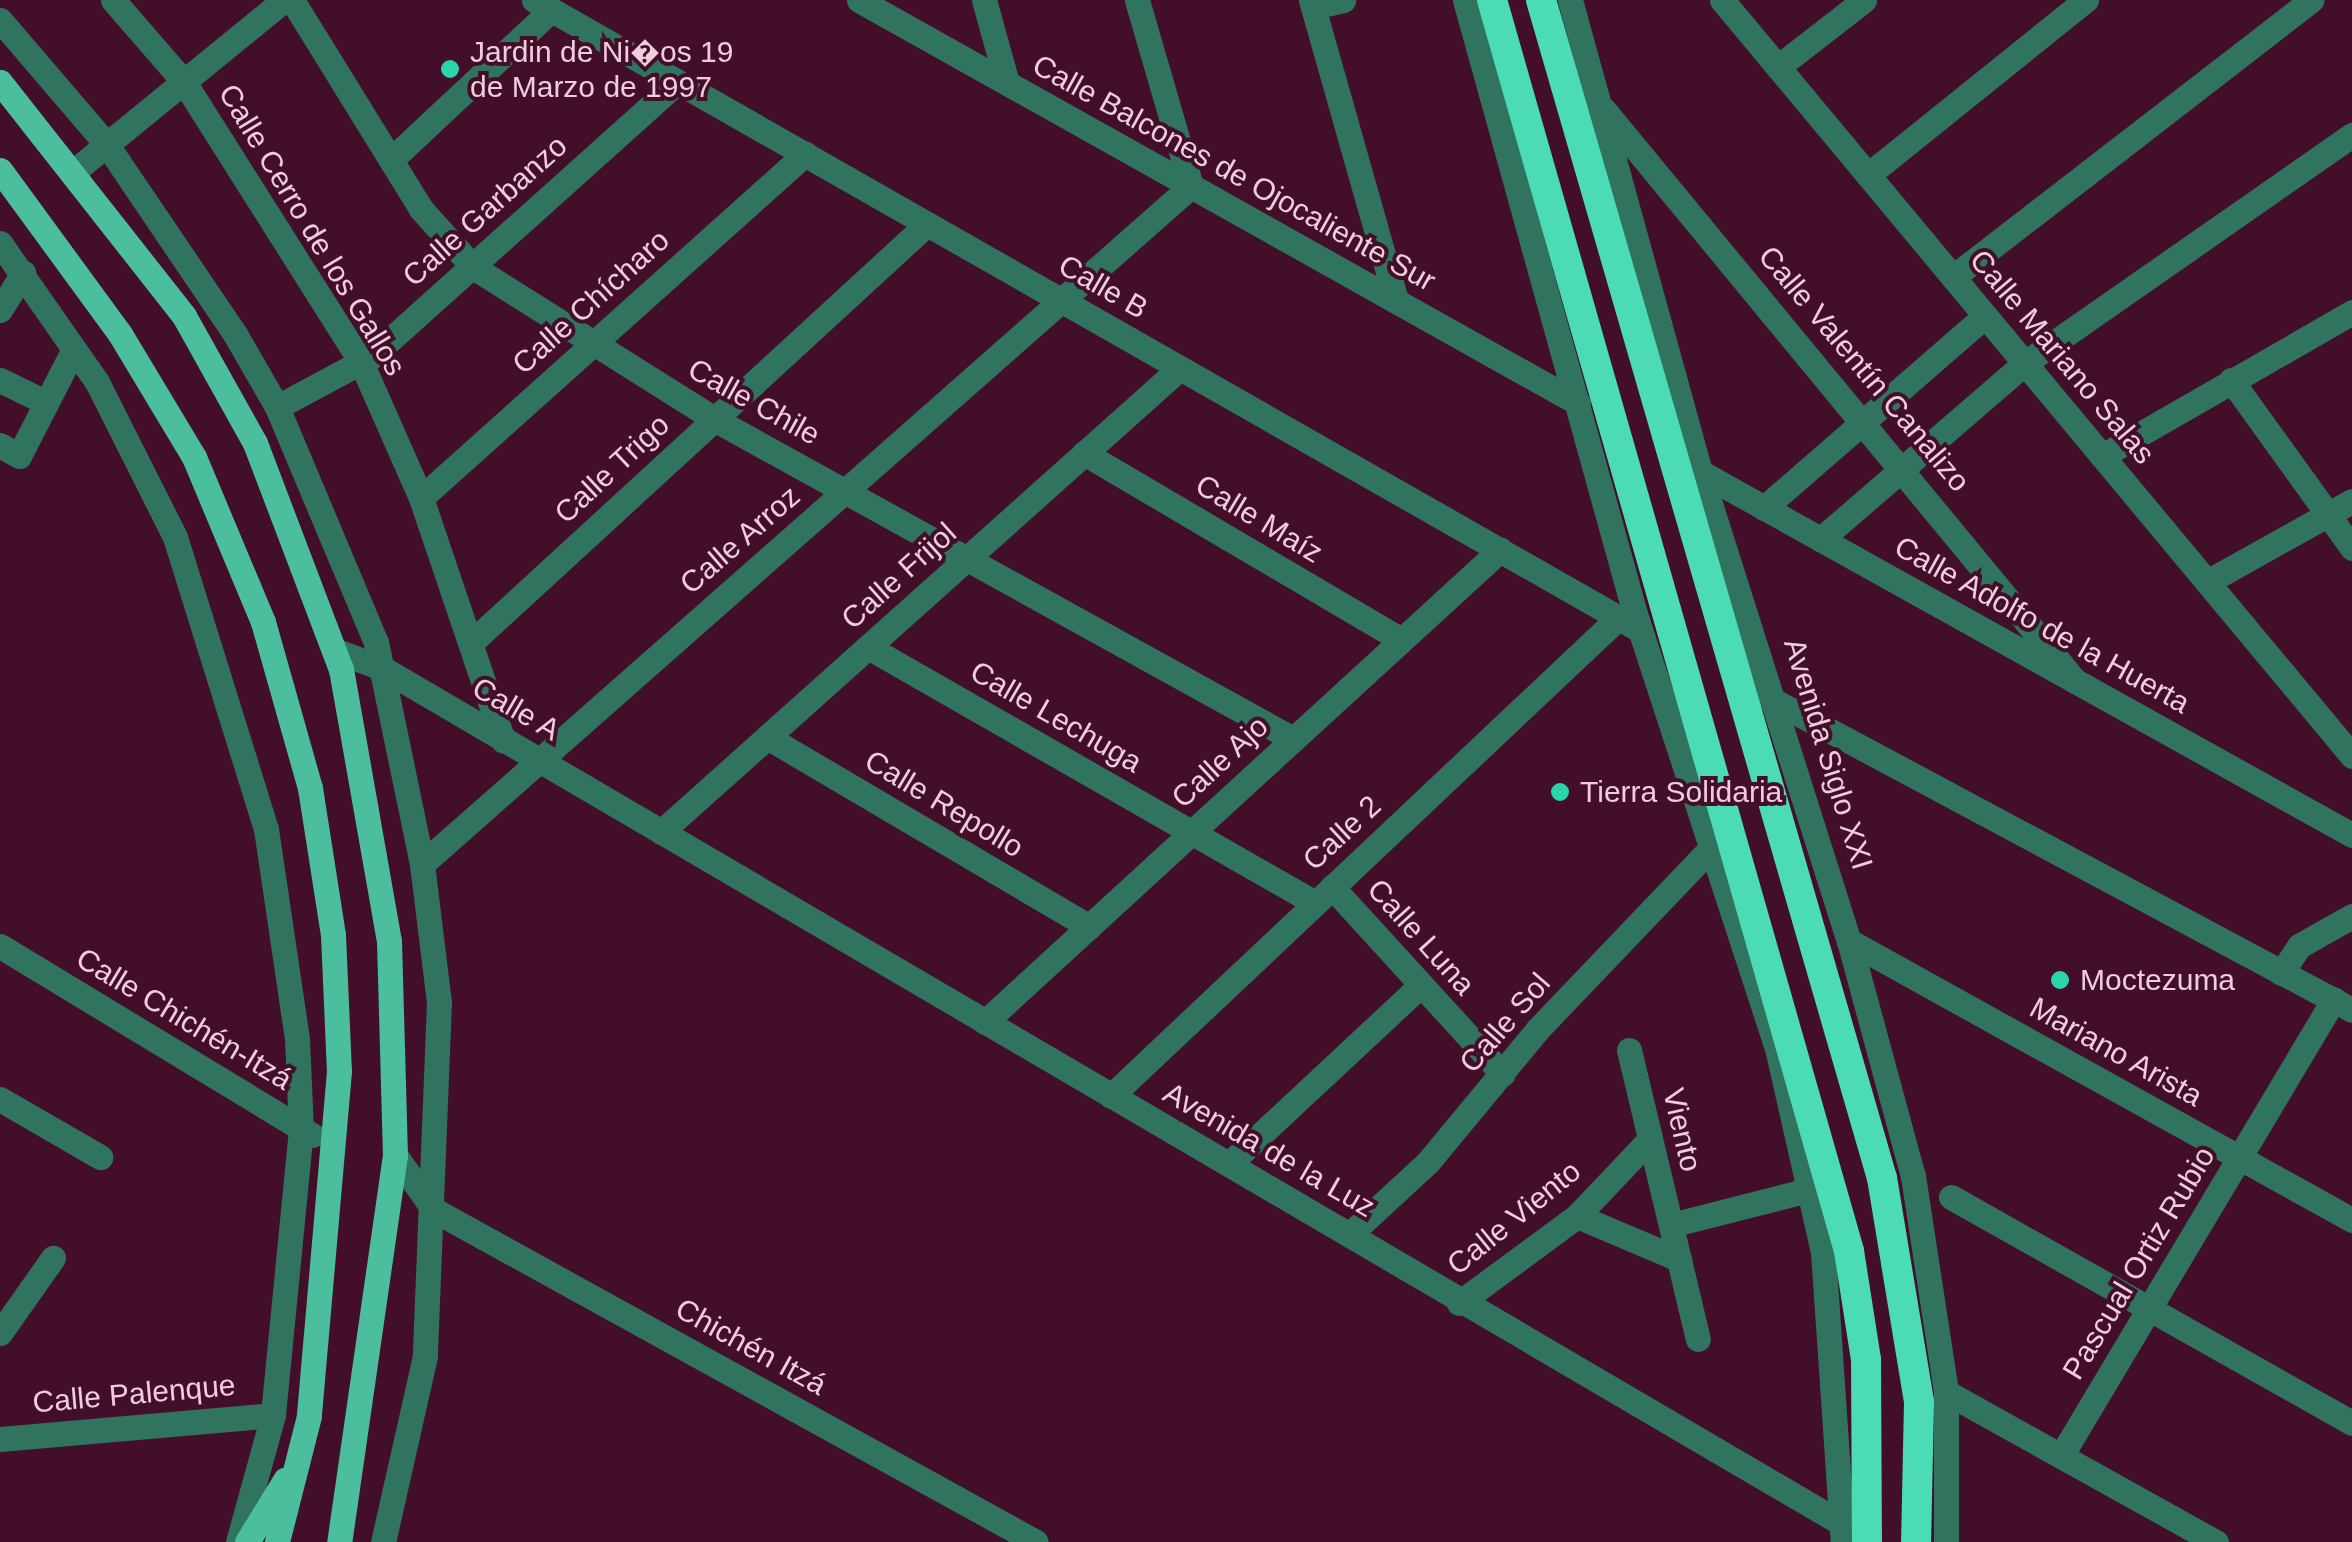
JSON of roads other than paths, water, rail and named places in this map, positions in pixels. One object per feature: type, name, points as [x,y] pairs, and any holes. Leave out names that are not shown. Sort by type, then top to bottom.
[{"type":"highway","points":[[1492,0],[1564,272],[1832,1183],[1866,1360],[1867,1434],[1851,1536]]},
{"type":"highway","name":"Avenida Siglo XXI","points":[[1541,0],[1644,360],[1761,698],[1882,1178],[1909,1320],[1918,1454],[1916,1542]]},
{"type":"highway","points":[[1533,240],[1564,272]]},
{"type":"highway","points":[[1644,360],[1676,384]]},
{"type":"highway","points":[[1867,1434],[1918,1454]]},
{"type":"main road","points":[[0,82],[184,316],[254,443],[334,650],[370,800],[389,941],[395,1155],[340,1542]]},
{"type":"main road","points":[[0,170],[120,334],[194,457],[263,622],[310,788],[333,935],[334,1149],[298,1458],[277,1542]]},
{"type":"main road","points":[[247,1542],[298,1458]]},
{"type":"street","name":"Calle Cerro de los Gallos","points":[[113,0],[184,82],[362,362],[421,498],[474,640],[503,740]]},
{"type":"street","points":[[73,172],[284,0]]},
{"type":"street","name":"Calle Chile","points":[[292,0],[421,209],[472,267],[590,346],[714,418],[1293,739]]},
{"type":"street","name":"Calle Balcones de Ojocaliente Sur","points":[[859,0],[1578,403]]},
{"type":"street","points":[[984,0],[1008,83]]},
{"type":"street","points":[[1137,0],[1191,186]]},
{"type":"street","points":[[1343,0],[1312,3],[1396,301]]},
{"type":"street","points":[[1465,0],[1578,403],[1629,624],[1777,1048],[1823,1252],[1851,1536]]},
{"type":"street","name":"Avenida Siglo XXI","points":[[1570,0],[1761,698],[1849,941],[1913,1176],[1946,1392],[1946,1542]]},
{"type":"street","name":"Calle Mariano Salas","points":[[1722,0],[2352,756]]},
{"type":"street","points":[[1778,67],[1864,0]]},
{"type":"street","points":[[1868,175],[2086,0]]},
{"type":"street","points":[[1953,277],[2311,0]]},
{"type":"street","points":[[393,158],[542,5]]},
{"type":"street","name":"Calle B","points":[[542,5],[1629,624]]},
{"type":"street","points":[[0,20],[107,145],[278,407],[346,559],[382,668],[422,864],[439,1002],[426,1356],[383,1542]]},
{"type":"street","name":"Calle Garbanzo","points":[[278,407],[362,362],[677,82]]},
{"type":"street","name":"Calle Valentín Canalizo","points":[[1598,103],[1905,466],[2075,680]]},
{"type":"street","points":[[1821,539],[2025,364],[2352,136]]},
{"type":"street","name":"Calle Chícharo","points":[[421,498],[805,154]]},
{"type":"street","name":"Calle Arroz","points":[[422,864],[1191,186]]},
{"type":"street","name":"Calle Trigo","points":[[474,640],[926,224]]},
{"type":"street","points":[[0,244],[74,349],[176,536],[266,830],[298,1039],[301,1128],[274,1414],[238,1542]]},
{"type":"street","points":[[0,310],[23,273]]},
{"type":"street","points":[[1764,508],[1986,316]]},
{"type":"street","points":[[2102,456],[2231,380],[2348,322]]},
{"type":"street","points":[[9,451],[45,402],[74,349]]},
{"type":"street","name":"Calle Frijol","points":[[662,832],[1180,368]]},
{"type":"street","points":[[0,380],[45,402]]},
{"type":"street","points":[[2231,380],[2352,548]]},
{"type":"street","name":"Calle Maíz","points":[[1084,454],[1401,640]]},
{"type":"street","name":"Calle Adolfo de la Huerta","points":[[1700,472],[2352,835]]},
{"type":"street","points":[[2207,582],[2352,502]]},
{"type":"street","name":"Calle Ajo","points":[[985,1022],[1500,550]]},
{"type":"street","name":"Calle 2","points":[[1111,1096],[1324,895],[1629,624]]},
{"type":"street","name":"Calle Lechuga","points":[[868,647],[1192,832],[1324,895]]},
{"type":"street","name":"Calle A","points":[[334,650],[382,668],[662,832]]},
{"type":"street","points":[[1761,698],[2343,1005]]},
{"type":"street","name":"Calle Repollo","points":[[767,737],[1088,927]]},
{"type":"street","name":"Avenida de la Luz","points":[[662,832],[1350,1234],[1851,1536]]},
{"type":"street","name":"Calle Sol","points":[[1350,1234],[1428,1162],[1503,1074],[1707,852]]},
{"type":"street","name":"Calle Luna","points":[[1324,895],[1421,984],[1503,1074]]},
{"type":"street","points":[[2281,973],[2298,946],[2352,916]]},
{"type":"street","name":"Mariano Arista","points":[[1849,941],[2352,1220]]},
{"type":"street","name":"Calle Chichén-Itzá","points":[[0,946],[334,1149]]},
{"type":"street","points":[[1229,1164],[1421,984]]},
{"type":"street","name":"Pascual Ortiz Rubio","points":[[2061,1456],[2240,1158],[2343,1005]]},
{"type":"street","name":"Viento","points":[[1629,1050],[1698,1339]]},
{"type":"street","points":[[0,1099],[100,1157]]},
{"type":"street","name":"Calle Viento","points":[[1459,1303],[1577,1216],[1650,1139]]},
{"type":"street","points":[[395,1155],[434,1210]]},
{"type":"street","points":[[1671,1225],[1808,1190]]},
{"type":"street","points":[[1951,1197],[2352,1423]]},
{"type":"street","name":"Chichén Itzá","points":[[434,1210],[1036,1542]]},
{"type":"street","points":[[1577,1216],[1679,1260]]},
{"type":"street","points":[[0,1333],[53,1258]]},
{"type":"street","points":[[1946,1392],[2216,1542]]},
{"type":"street","name":"Calle Palenque","points":[[0,1439],[274,1414]]},
{"type":"place","name":"Jardin de Ni�os 19 de Marzo de 1997","points":[[450,69]]},
{"type":"place","name":"Tierra Solidaria","points":[[1560,792]]},
{"type":"place","name":"Moctezuma","points":[[2060,980]]}]
